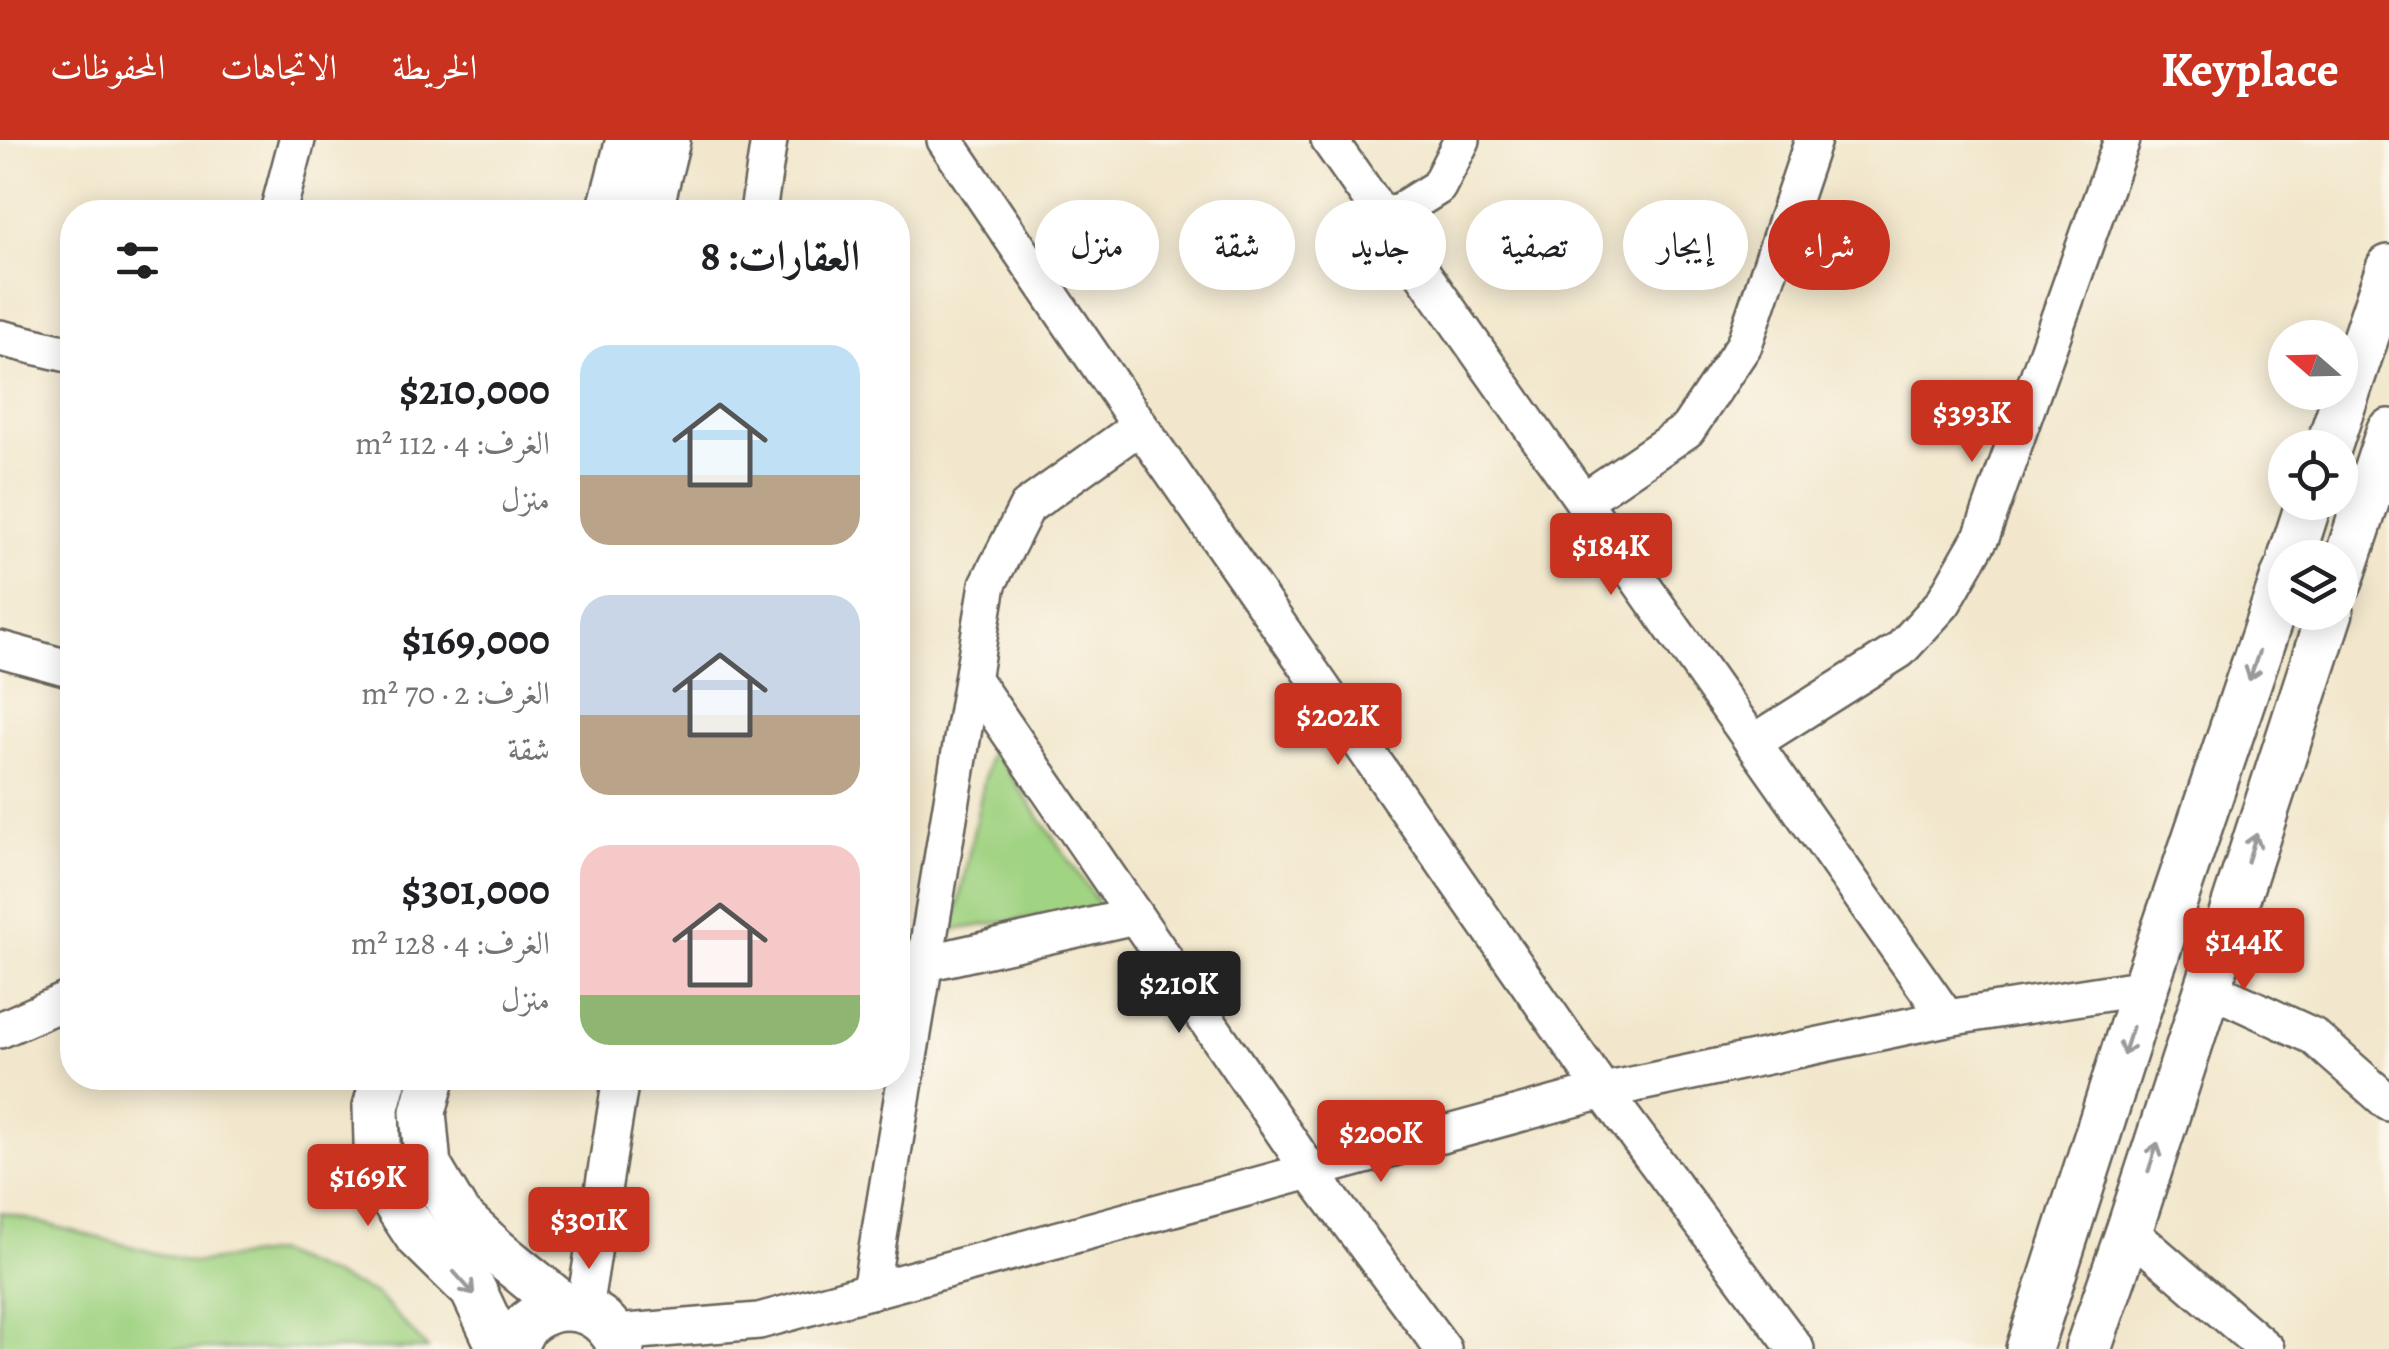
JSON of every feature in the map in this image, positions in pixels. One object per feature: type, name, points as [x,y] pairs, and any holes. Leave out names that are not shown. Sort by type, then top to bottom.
[{"type":"main road","points":[[613,200],[628,140]]},
{"type":"main road","points":[[652,200],[667,140]]},
{"type":"main road","points":[[2334,430],[2389,268]]},
{"type":"main road","points":[[2353,540],[2389,432]]},
{"type":"main road","points":[[2029,1349],[2145,987],[2268,624]]},
{"type":"main road","points":[[2088,1349],[2130,1231],[2324,630]]},
{"type":"main road","points":[[381,1090],[376,1107],[378,1176],[416,1235],[472,1290],[502,1349]]},
{"type":"main road","points":[[429,1090],[423,1112],[428,1166],[457,1215],[497,1252],[596,1324]]},
{"type":"main road","points":[[514,1349],[524,1327],[542,1312],[596,1324]]},
{"type":"street","points":[[281,200],[296,140]]},
{"type":"street","points":[[760,200],[770,140]]},
{"type":"street","points":[[946,140],[1602,1090],[1796,1349]]},
{"type":"street","points":[[1329,140],[1371,200]]},
{"type":"street","points":[[1417,200],[1438,187],[1462,140]]},
{"type":"street","points":[[1584,502],[1687,430],[1744,345],[1813,140]]},
{"type":"street","points":[[1754,743],[1900,650],[1942,603],[1982,534],[2122,140]]},
{"type":"street","points":[[1434,290],[1947,1018]]},
{"type":"street","points":[[0,338],[60,352]]},
{"type":"street","points":[[910,1057],[988,584],[1027,507],[1140,426]]},
{"type":"street","points":[[0,649],[60,666]]},
{"type":"street","points":[[974,680],[1310,1170],[1444,1349]]},
{"type":"street","points":[[926,963],[1135,916]]},
{"type":"street","points":[[2207,986],[2313,1036],[2389,1103]]},
{"type":"street","points":[[620,1090],[596,1324],[760,1321],[1602,1090],[1947,1018],[2145,987]]},
{"type":"street","points":[[0,1030],[60,1003]]},
{"type":"street","points":[[870,1291],[904,1090]]},
{"type":"street","points":[[2130,1231],[2266,1349]]},
{"type":"green space","points":[[991,747],[1101,907],[953,930]]},
{"type":"green space","points":[[0,1212],[194,1263],[275,1252],[376,1294],[428,1349],[0,1349]]}]
